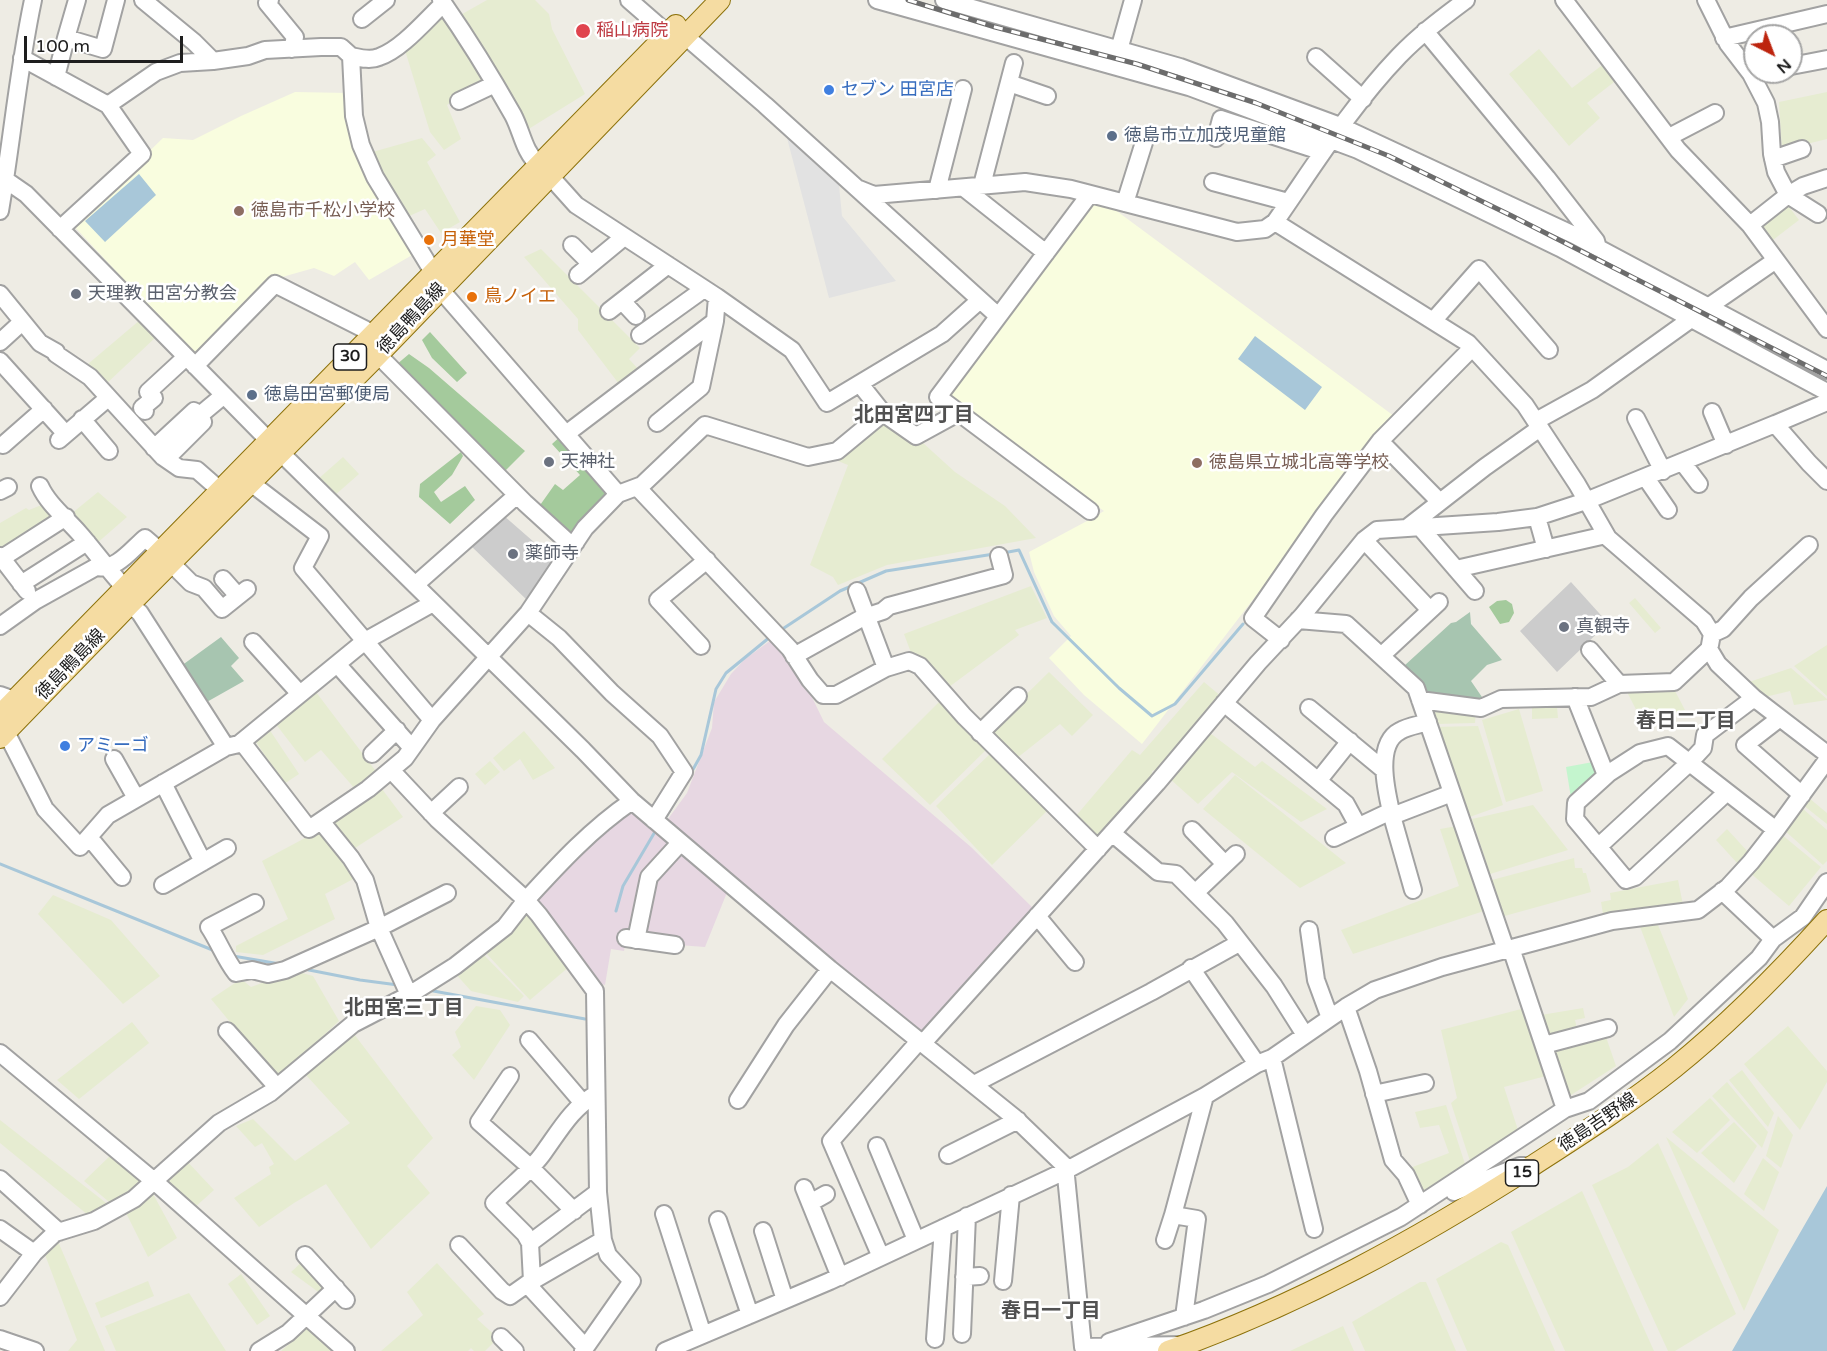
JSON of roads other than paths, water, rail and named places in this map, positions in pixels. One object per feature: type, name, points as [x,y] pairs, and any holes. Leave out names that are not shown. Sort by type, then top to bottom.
[{"type":"main road","name":"徳島鴨島線","points":[[2,728],[166,557],[251,483],[274,446],[372,336],[436,280],[544,170],[676,32],[701,0]]},
{"type":"main road","name":"徳島鴨島線","points":[[676,32],[720,0]]},
{"type":"main road","name":"徳島鴨島線","points":[[166,557],[221,490],[378,355],[436,280]]},
{"type":"main road","name":"徳島鴨島線","points":[[2,728],[7,698],[127,596]]},
{"type":"main road","name":"徳島吉野線","points":[[1177,1348],[1242,1322],[1340,1277],[1439,1223],[1563,1147],[1675,1068],[1745,1004],[1827,920]]},
{"type":"street","points":[[0,211],[3,178],[33,0]]},
{"type":"street","points":[[56,77],[77,0]]},
{"type":"street","points":[[66,38],[103,49],[116,0]]},
{"type":"street","points":[[270,0],[267,3],[295,38],[292,49]]},
{"type":"street","points":[[362,20],[386,0]]},
{"type":"street","points":[[629,0],[676,32],[765,105],[998,316]]},
{"type":"street","points":[[877,0],[1189,87],[1327,146]]},
{"type":"street","points":[[944,0],[1179,67],[1341,126],[1598,248],[1827,370]]},
{"type":"street","points":[[1119,50],[1133,0]]},
{"type":"street","points":[[858,189],[874,195],[1024,182],[1090,194],[1237,232],[1265,229],[1275,222],[1341,126],[1398,57],[1425,31],[1466,0]]},
{"type":"street","points":[[1564,0],[1678,150],[1750,225],[1827,329]]},
{"type":"street","points":[[1706,0],[1724,38],[1743,59]]},
{"type":"street","points":[[108,105],[156,72],[180,63],[248,56],[265,50],[340,47],[351,56],[365,59],[378,58],[414,31],[442,2],[515,119],[530,157],[576,205],[792,350],[827,403],[942,334],[980,300]]},
{"type":"street","points":[[152,3],[213,61]]},
{"type":"street","points":[[1724,38],[1827,14]]},
{"type":"street","points":[[1425,31],[1547,178],[1596,241],[1598,248]]},
{"type":"street","points":[[351,56],[354,116],[361,145],[375,177],[436,280],[618,494]]},
{"type":"street","points":[[1316,57],[1363,99]]},
{"type":"street","points":[[22,58],[108,105],[142,154],[60,229]]},
{"type":"street","points":[[1803,63],[1827,58]]},
{"type":"street","points":[[982,185],[1014,63]]},
{"type":"street","points":[[1009,83],[1047,96]]},
{"type":"street","points":[[459,101],[495,84]]},
{"type":"street","points":[[1760,84],[1770,122],[1776,172],[1788,195],[1818,214]]},
{"type":"street","points":[[937,190],[963,89]]},
{"type":"street","points":[[1669,137],[1715,112]]},
{"type":"street","points":[[1216,138],[1221,119],[1327,146],[1358,150],[1560,248],[1827,392]]},
{"type":"street","points":[[1125,203],[1146,136]]},
{"type":"street","points":[[1773,159],[1802,149]]},
{"type":"street","points":[[3,178],[26,194],[274,446],[632,801],[830,969],[1018,1120],[1065,1166],[1078,1350],[1100,1347],[1177,1348]]},
{"type":"street","points":[[1750,225],[1788,195],[1803,186],[1827,178]]},
{"type":"street","points":[[1213,182],[1288,202]]},
{"type":"street","points":[[964,188],[1046,253]]},
{"type":"street","points":[[1090,194],[938,398],[1090,511]]},
{"type":"street","points":[[1275,222],[1472,348],[1525,405],[1606,535],[1704,621],[1718,664],[1754,698],[1827,754]]},
{"type":"street","points":[[578,275],[624,237]]},
{"type":"street","points":[[572,245],[591,264]]},
{"type":"street","points":[[1708,307],[1776,260]]},
{"type":"street","points":[[609,311],[668,265]]},
{"type":"street","points":[[1433,321],[1479,268],[1549,350]]},
{"type":"street","points":[[145,411],[142,408],[154,398],[148,392],[190,361],[275,284],[366,330],[372,336]]},
{"type":"street","points":[[657,423],[701,387],[715,321],[710,293]]},
{"type":"street","points":[[640,334],[710,293]]},
{"type":"street","points":[[0,294],[40,343],[90,377],[160,453],[179,468],[197,470],[221,490]]},
{"type":"street","points":[[622,301],[636,316]]},
{"type":"street","points":[[1413,527],[1440,502],[1538,425],[1592,390],[1691,319]]},
{"type":"street","points":[[566,434],[715,321]]},
{"type":"street","points":[[0,342],[22,322]]},
{"type":"street","points":[[1281,640],[1253,618],[1324,515],[1380,441],[1472,348]]},
{"type":"street","points":[[378,355],[517,495],[569,543],[576,542]]},
{"type":"street","points":[[0,361],[44,409],[62,437],[108,398]]},
{"type":"street","points":[[860,384],[883,413],[916,436],[958,413]]},
{"type":"street","points":[[160,453],[203,422],[200,415],[224,395]]},
{"type":"street","points":[[881,1257],[831,1141],[1098,849],[1258,663],[1281,640],[1364,540],[1377,530],[1498,522],[1537,517],[1646,478],[1827,402]]},
{"type":"street","points":[[4,446],[44,409]]},
{"type":"street","points":[[1712,412],[1726,445]]},
{"type":"street","points":[[40,486],[45,496],[87,542],[234,744],[309,829],[368,789],[405,758],[432,720],[528,613],[585,528],[618,494],[642,485],[705,425],[808,457],[837,451],[883,413]]},
{"type":"street","points":[[1636,418],[1663,471]]},
{"type":"street","points":[[82,419],[109,451]]},
{"type":"street","points":[[1775,424],[1809,464],[1827,481]]},
{"type":"street","points":[[1380,441],[1440,502]]},
{"type":"street","points":[[1683,463],[1699,484]]},
{"type":"street","points":[[1646,478],[1668,510]]},
{"type":"street","points":[[251,483],[320,536],[303,568],[432,720]]},
{"type":"street","points":[[637,487],[794,656],[823,695],[836,695],[886,668],[909,661],[920,666],[980,733],[1098,849]]},
{"type":"street","points":[[415,585],[517,495]]},
{"type":"street","points":[[35,601],[1,557],[66,517]]},
{"type":"street","points":[[1537,517],[1546,549]]},
{"type":"street","points":[[1413,527],[1474,591]]},
{"type":"street","points":[[1456,570],[1606,535]]},
{"type":"street","points":[[0,626],[35,601],[96,567],[114,565],[145,538],[191,583],[204,588],[222,609],[242,593],[223,579]]},
{"type":"street","points":[[1364,540],[1434,606],[1381,656]]},
{"type":"street","points":[[21,584],[87,542]]},
{"type":"street","points":[[1420,700],[1480,708],[1501,699],[1591,697],[1619,684],[1674,682],[1751,598],[1809,545]]},
{"type":"street","points":[[794,656],[889,606],[1004,574],[999,556]]},
{"type":"street","points":[[701,646],[658,600],[707,560]]},
{"type":"street","points":[[857,591],[886,668]]},
{"type":"street","points":[[2,728],[45,809],[80,847],[108,815],[234,744],[365,642],[433,603]]},
{"type":"street","points":[[528,613],[559,638],[612,693],[660,736],[684,772],[654,820]]},
{"type":"street","points":[[1298,620],[1346,624],[1416,688],[1565,1109]]},
{"type":"street","points":[[253,642],[300,694]]},
{"type":"street","points":[[1590,650],[1619,684]]},
{"type":"street","points":[[337,664],[412,748]]},
{"type":"street","points":[[980,733],[1018,696]]},
{"type":"street","points":[[1575,697],[1606,775]]},
{"type":"street","points":[[1598,847],[1689,763],[1703,748],[1705,735],[1754,698]]},
{"type":"street","points":[[1224,703],[1346,804],[1358,826]]},
{"type":"street","points":[[1309,708],[1384,770]]},
{"type":"street","points":[[1780,718],[1745,746],[1802,795]]},
{"type":"street","points":[[1413,890],[1391,813],[1384,770],[1390,739],[1400,731],[1428,722]]},
{"type":"street","points":[[372,754],[397,730]]},
{"type":"street","points":[[1318,782],[1350,741]]},
{"type":"street","points":[[1727,792],[1635,877],[1626,880],[1575,819],[1576,803],[1606,775],[1640,753],[1668,746],[1776,830]]},
{"type":"street","points":[[114,759],[136,798]]},
{"type":"street","points":[[664,1351],[840,1276],[1065,1170],[1265,1061],[1375,990],[1442,967],[1612,921],[1698,910],[1722,891],[1776,830],[1827,760]]},
{"type":"street","points":[[391,770],[431,813],[526,900],[595,991],[589,1098],[603,1240],[608,1255],[632,1281],[584,1349],[529,1282],[530,1243],[525,1234],[494,1203],[543,1153],[552,1138],[589,1098]]},
{"type":"street","points":[[162,783],[203,862]]},
{"type":"street","points":[[431,813],[459,787]]},
{"type":"street","points":[[1334,838],[1391,813],[1452,793]]},
{"type":"street","points":[[0,1297],[34,1253],[55,1233],[94,1221],[134,1199],[219,1122],[277,1087],[352,1024],[409,995],[480,948],[505,927],[526,900],[582,841],[607,818],[632,801]]},
{"type":"street","points":[[321,821],[351,858],[365,880],[380,928],[409,995]]},
{"type":"street","points":[[1192,830],[1230,859],[1195,893]]},
{"type":"street","points":[[1112,833],[1158,872],[1176,874],[1225,923],[1274,986],[1305,1035]]},
{"type":"street","points":[[89,837],[122,877]]},
{"type":"street","points":[[675,945],[630,939],[649,877],[680,843]]},
{"type":"street","points":[[163,885],[227,848]]},
{"type":"street","points":[[1803,916],[1827,882]]},
{"type":"street","points":[[1722,891],[1773,939]]},
{"type":"street","points":[[255,903],[209,927],[222,947],[228,963],[236,973],[252,970],[268,974],[285,970],[380,928],[447,893]]},
{"type":"street","points":[[1100,1347],[1268,1284],[1401,1217],[1565,1109],[1588,1101],[1661,1048],[1759,958],[1773,939],[1803,916],[1827,906]]},
{"type":"street","points":[[1037,916],[1075,962]]},
{"type":"street","points":[[1309,930],[1316,980],[1330,1018]]},
{"type":"street","points":[[974,1084],[1151,992],[1239,943]]},
{"type":"street","points":[[1745,1004],[1759,958]]},
{"type":"street","points":[[1191,968],[1265,1061],[1314,1229]]},
{"type":"street","points":[[738,1100],[786,1025],[830,969]]},
{"type":"street","points":[[1346,1007],[1393,1160],[1406,1175],[1420,1205]]},
{"type":"street","points":[[1544,1045],[1608,1028]]},
{"type":"street","points":[[227,1031],[277,1087]]},
{"type":"street","points":[[529,1040],[589,1098]]},
{"type":"street","points":[[0,1053],[154,1181],[341,1350]]},
{"type":"street","points":[[510,1076],[479,1122],[530,1167],[574,1211]]},
{"type":"street","points":[[1374,1094],[1425,1083]]},
{"type":"street","points":[[1165,1240],[1205,1095]]},
{"type":"street","points":[[948,1155],[1018,1120]]},
{"type":"street","points":[[877,1146],[916,1240]]},
{"type":"street","points":[[1435,1195],[1455,1192],[1520,1166],[1532,1166]]},
{"type":"street","points":[[0,1179],[59,1232]]},
{"type":"street","points":[[530,1243],[598,1192]]},
{"type":"street","points":[[826,1194],[807,1196],[840,1276]]},
{"type":"street","points":[[1004,1281],[1011,1196]]},
{"type":"street","points":[[664,1214],[703,1335]]},
{"type":"street","points":[[1173,1215],[1197,1219],[1184,1317]]},
{"type":"street","points":[[967,1216],[972,1277],[967,1329]]},
{"type":"street","points":[[718,1220],[750,1315]]},
{"type":"street","points":[[935,1339],[943,1228]]},
{"type":"street","points":[[0,1229],[34,1253]]},
{"type":"street","points":[[763,1231],[785,1300]]},
{"type":"street","points":[[459,1245],[502,1291],[510,1296],[529,1282],[603,1240]]},
{"type":"street","points":[[259,1351],[288,1333],[305,1316],[341,1294],[305,1255]]},
{"type":"street","points":[[501,1337],[515,1351]]},
{"type":"street","points":[[0,1339],[35,1351]]},
{"type":"water","points":[[139,174],[156,195],[105,242],[85,221]]},
{"type":"water","points":[[1255,336],[1322,387],[1305,410],[1238,359]]},
{"type":"water","points":[[1827,1186],[1827,1351],[1732,1351]]},
{"type":"waterway","points":[[1003,553],[1019,550],[1052,622],[1119,688],[1152,716],[1175,704],[1243,624]]},
{"type":"waterway","points":[[781,630],[840,591],[886,571],[994,554]]},
{"type":"waterway","points":[[691,773],[701,755],[716,689],[726,673],[770,637]]},
{"type":"waterway","points":[[664,820],[681,792]]},
{"type":"waterway","points":[[616,911],[623,886],[656,830]]},
{"type":"waterway","points":[[0,864],[215,951]]},
{"type":"waterway","points":[[233,956],[280,964]]},
{"type":"waterway","points":[[304,969],[398,985]]},
{"type":"waterway","points":[[428,990],[585,1019]]},
{"type":"railway","points":[[908,0],[995,27],[1137,64],[1256,103],[1389,156],[1827,376]]},
{"type":"place","name":"稲山病院","points":[[583,31]]},
{"type":"place","name":"セブン 田宮店","points":[[829,90]]},
{"type":"place","name":"徳島市立加茂児童館","points":[[1112,136]]},
{"type":"place","name":"徳島市千松小学校","points":[[239,211]]},
{"type":"place","name":"月華堂","points":[[429,240]]},
{"type":"place","name":"天理教 田宮分教会","points":[[76,294]]},
{"type":"place","name":"鳥ノイエ","points":[[472,297]]},
{"type":"place","name":"徳島田宮郵便局","points":[[252,395]]},
{"type":"place","name":"天神社","points":[[549,462]]},
{"type":"place","name":"徳島県立城北高等学校","points":[[1197,463]]},
{"type":"place","name":"薬師寺","points":[[513,554]]},
{"type":"place","name":"真観寺","points":[[1564,627]]},
{"type":"place","name":"アミーゴ","points":[[65,746]]},
{"type":"district","name":"北田宮四丁目","points":[[914,416]]},
{"type":"district","name":"春日二丁目","points":[[1686,722]]},
{"type":"district","name":"北田宮三丁目","points":[[404,1009]]},
{"type":"district","name":"春日一丁目","points":[[1051,1312]]}]
